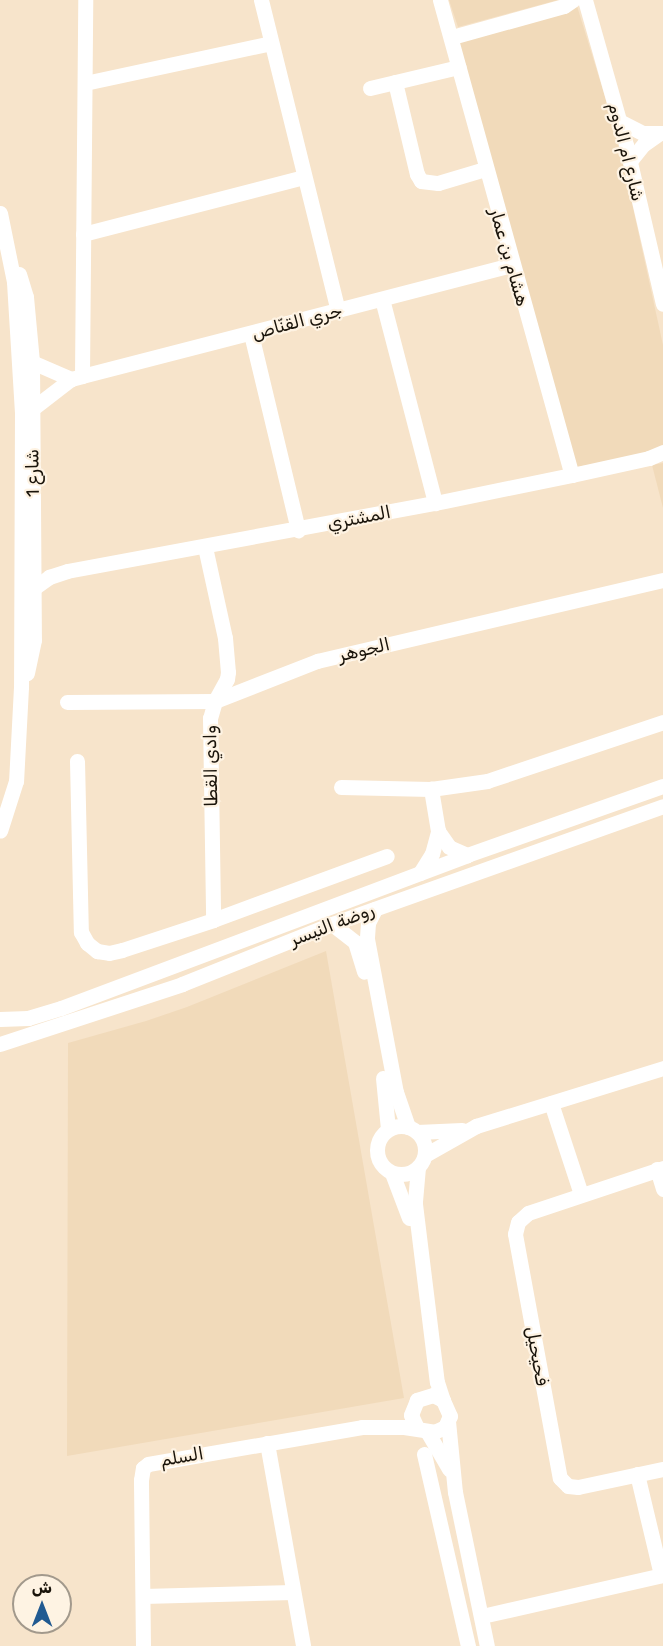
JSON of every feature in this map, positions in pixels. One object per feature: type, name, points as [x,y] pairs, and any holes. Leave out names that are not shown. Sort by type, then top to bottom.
[{"type":"street","points":[[32,362],[77,378],[82,234],[85,0]]},
{"type":"street","points":[[261,0],[338,311]]},
{"type":"street","name":"هشام بن عمار","points":[[440,0],[452,37],[484,170],[572,475]]},
{"type":"street","points":[[452,37],[564,6],[573,0]]},
{"type":"street","name":"شارع ام الدوم","points":[[585,0],[630,161],[663,304]]},
{"type":"street","points":[[85,83],[271,43]]},
{"type":"street","points":[[370,88],[459,67]]},
{"type":"street","points":[[395,82],[417,174],[421,181],[438,183],[484,170]]},
{"type":"street","points":[[619,121],[634,130],[661,133]]},
{"type":"street","points":[[630,161],[644,144],[661,133]]},
{"type":"street","points":[[82,234],[303,177]]},
{"type":"street","name":"شارع 1","points":[[0,213],[11,261],[22,412],[21,687],[16,781],[0,831]]},
{"type":"street","name":"شارع 1","points":[[11,261],[20,275],[26,297],[32,362],[33,649],[21,687]]},
{"type":"street","name":"جري القنّاص","points":[[32,410],[77,378],[511,265]]},
{"type":"street","points":[[382,299],[435,503]]},
{"type":"street","points":[[250,334],[298,530]]},
{"type":"street","name":"المشتري","points":[[34,588],[49,577],[67,571],[298,530],[572,475],[658,455]]},
{"type":"street","name":"وادي القطا","points":[[205,547],[225,638],[228,672],[210,718],[213,920]]},
{"type":"street","points":[[34,551],[48,565],[67,571]]},
{"type":"street","name":"الجوهر","points":[[67,702],[215,701],[317,661],[663,580]]},
{"type":"street","points":[[341,787],[431,789],[487,782],[663,722]]},
{"type":"street","points":[[77,761],[81,932],[87,943],[97,951],[110,953],[213,920],[387,856]]},
{"type":"street","name":"روضة النيسر","points":[[0,1019],[28,1018],[61,1008],[467,855],[663,786]]},
{"type":"street","points":[[420,873],[432,854],[438,831],[431,789]]},
{"type":"street","name":"روضة النيسر","points":[[0,1044],[182,984],[332,924],[663,806]]},
{"type":"street","points":[[438,831],[449,847],[467,855]]},
{"type":"street","points":[[375,909],[368,923],[368,939],[396,1092],[413,1130],[422,1139],[415,1204],[437,1382],[449,1410],[454,1485],[487,1646]]},
{"type":"street","points":[[332,924],[355,942],[361,957],[386,1094],[388,1129],[379,1139],[376,1153],[381,1165],[393,1173],[406,1174],[468,1129]]},
{"type":"street","points":[[388,1129],[468,1129],[663,1068]]},
{"type":"street","points":[[551,1103],[581,1194]]},
{"type":"street","points":[[660,1168],[663,1189]]},
{"type":"street","name":"فحيحيل","points":[[660,1168],[528,1213],[518,1222],[515,1234],[560,1478],[568,1486],[578,1487],[663,1469]]},
{"type":"street","points":[[393,1173],[408,1217],[426,1364],[425,1383],[411,1415],[423,1430],[454,1485]]},
{"type":"street","points":[[416,1402],[433,1395],[443,1400]]},
{"type":"street","name":"السلم","points":[[362,1427],[416,1402]]},
{"type":"street","points":[[423,1430],[440,1430],[448,1421]]},
{"type":"street","name":"السلم","points":[[143,1646],[141,1480],[143,1468],[154,1461],[362,1427],[423,1430]]},
{"type":"street","points":[[267,1443],[303,1646]]},
{"type":"street","points":[[424,1454],[468,1646]]},
{"type":"street","points":[[482,1616],[662,1575],[637,1474]]},
{"type":"street","points":[[435,1498],[454,1485]]},
{"type":"street","points":[[143,1596],[293,1592]]},
{"type":"shaded area","points":[[449,0],[558,0],[458,27]]},
{"type":"shaded area","points":[[577,6],[618,139],[663,345],[663,446],[626,459],[575,467],[458,40]]},
{"type":"shaded area","points":[[663,463],[663,508],[652,465]]},
{"type":"shaded area","points":[[326,951],[404,1398],[67,1456],[68,1043],[187,1007]]}]
